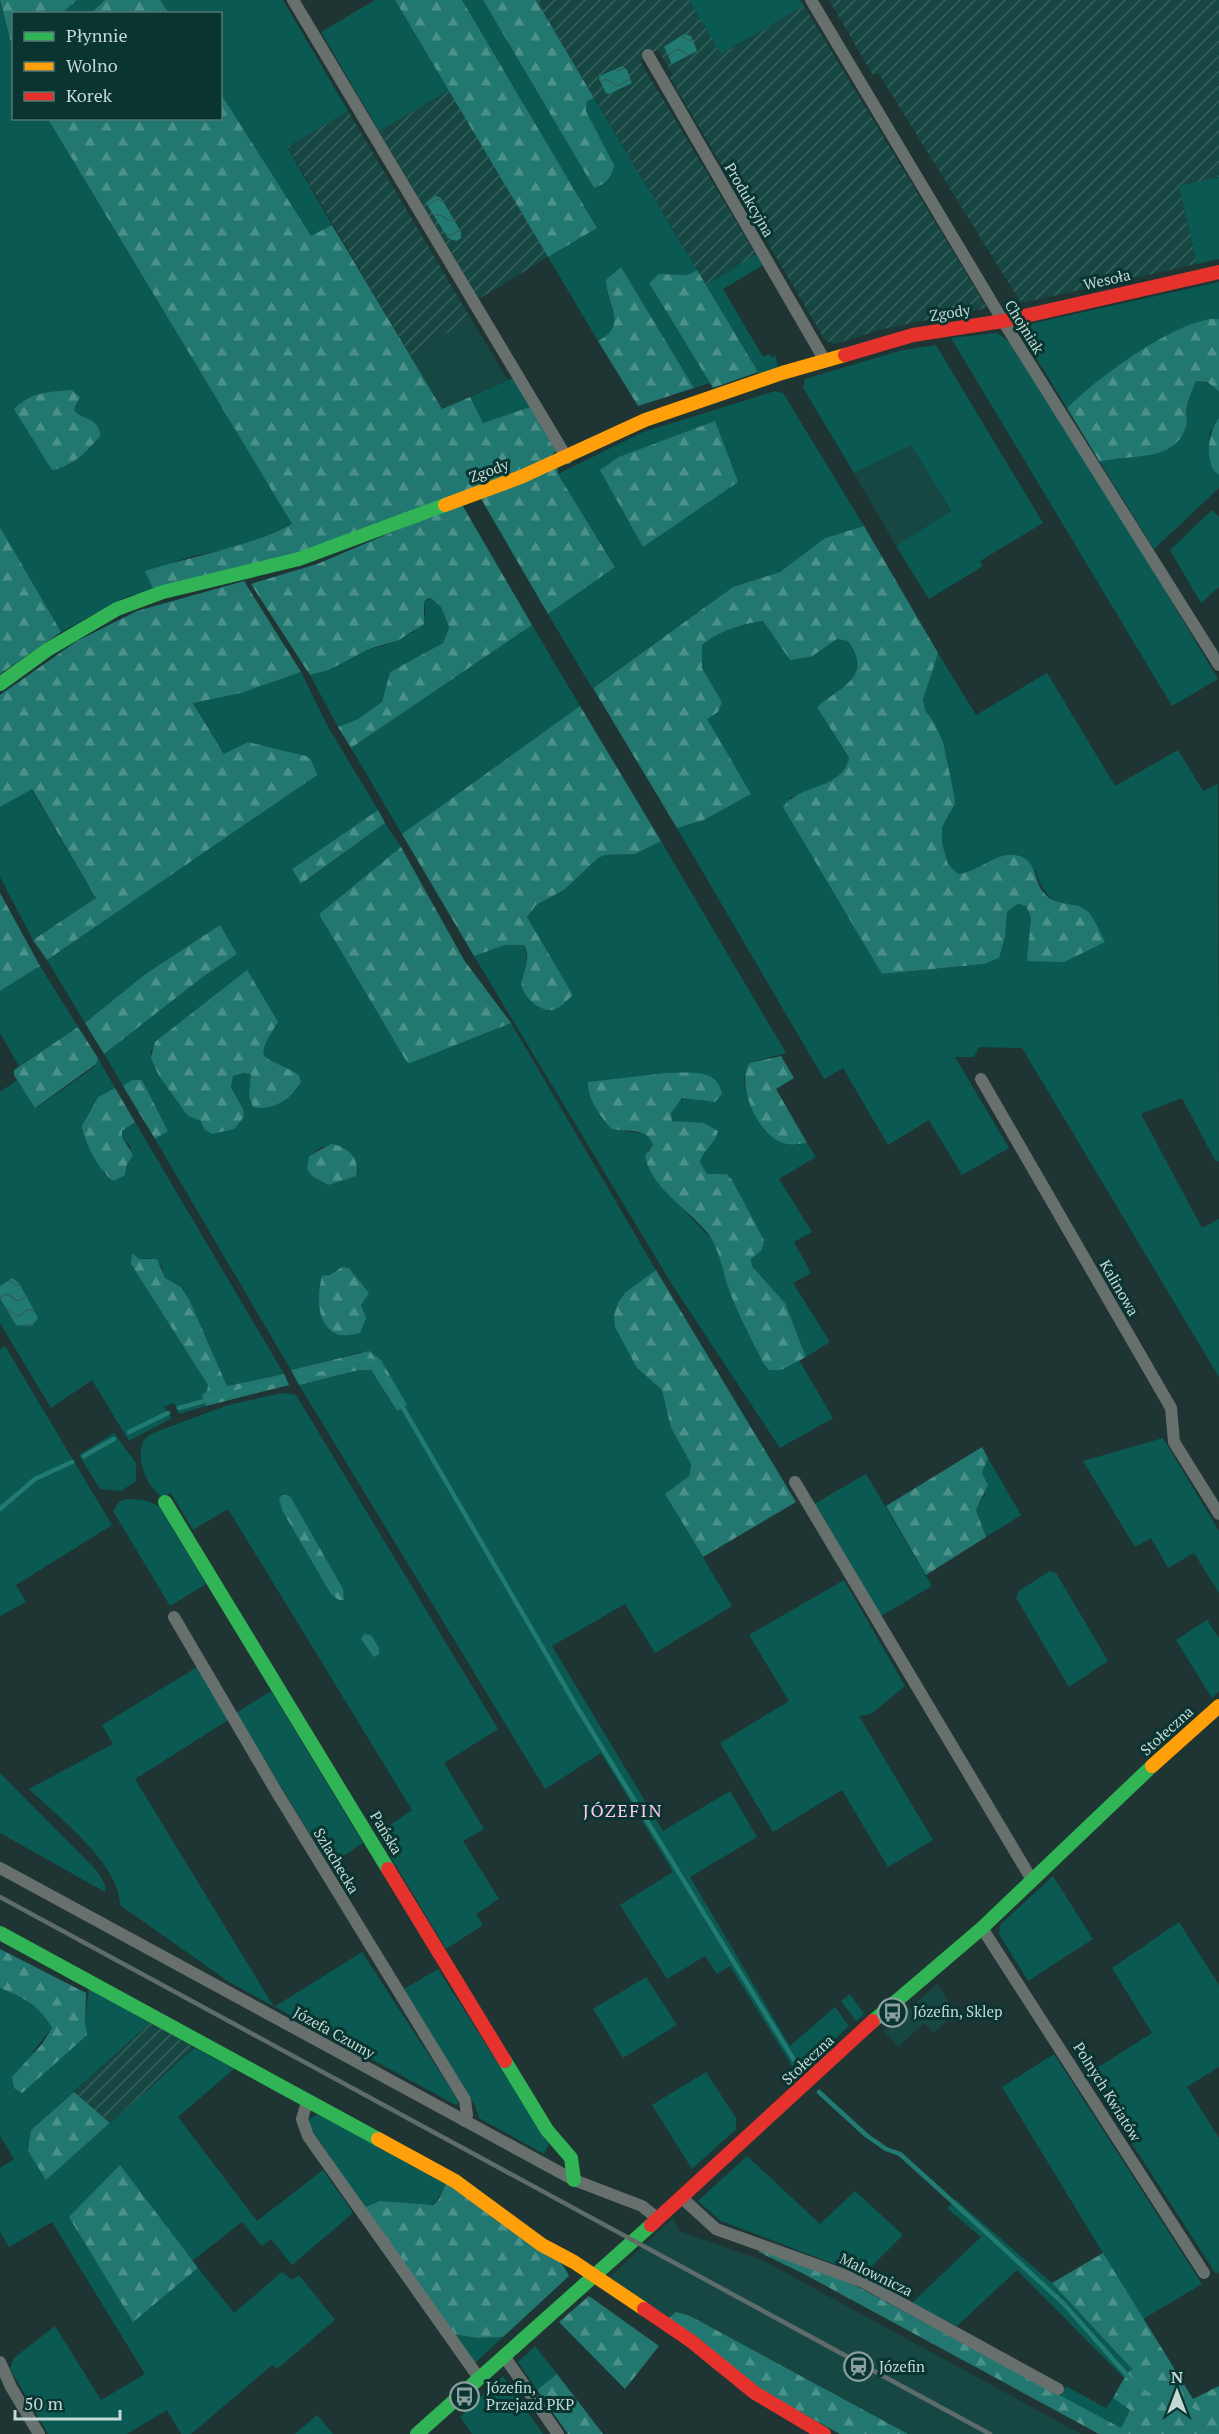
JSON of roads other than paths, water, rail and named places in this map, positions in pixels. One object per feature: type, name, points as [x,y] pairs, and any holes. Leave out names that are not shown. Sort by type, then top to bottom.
[{"type":"street","points":[[293,0],[567,458]]},
{"type":"street","name":"Chojniak","points":[[812,0],[1003,321],[1219,665]]},
{"type":"street","name":"Produkcyjna","points":[[648,55],[824,359]]},
{"type":"street","name":"Wesoła","points":[[1003,321],[1219,272]]},
{"type":"street","name":"Zgody","points":[[0,684],[47,650],[117,609],[163,592],[299,559],[567,458],[645,420],[824,359],[913,335],[1003,321]]},
{"type":"street","name":"Kalinowa","points":[[981,1079],[1171,1408],[1174,1442],[1219,1514]]},
{"type":"street","points":[[795,1482],[1032,1880]]},
{"type":"street","name":"Pańska","points":[[165,1502],[547,2130],[571,2157],[575,2165],[574,2180]]},
{"type":"street","name":"Szlachecka","points":[[174,1617],[276,1791],[465,2100],[467,2115],[465,2121]]},
{"type":"street","name":"Stołeczna","points":[[417,2434],[752,2135],[875,2019],[982,1928],[1219,1706]]},
{"type":"street","name":"Józefa Czumy","points":[[0,1868],[574,2180],[642,2206],[657,2218]]},
{"type":"street","name":"Polnych Kwiatów","points":[[982,1928],[1204,2273]]},
{"type":"street","points":[[0,1933],[455,2181],[543,2245],[574,2262],[691,2341],[774,2406],[824,2434]]},
{"type":"street","points":[[307,2102],[302,2119],[308,2136],[479,2378]]},
{"type":"street","name":"Malownicza","points":[[681,2197],[716,2229],[861,2281],[1058,2389]]},
{"type":"street","points":[[504,2356],[558,2434]]},
{"type":"street","points":[[0,2362],[11,2387],[39,2434]]},
{"type":"water","points":[[684,34],[691,36],[697,51],[672,64],[664,47]]},
{"type":"water","points":[[622,66],[627,70],[632,83],[609,94],[606,93],[599,79],[600,76]]},
{"type":"water","points":[[436,196],[441,198],[461,232],[461,238],[456,241],[448,238],[426,203]]},
{"type":"water","points":[[12,1278],[19,1283],[38,1318],[32,1326],[16,1325],[0,1298],[0,1286]]},
{"type":"waterway","points":[[300,1374],[361,1360],[373,1361],[381,1370],[577,1707],[794,2060]]},
{"type":"waterway","points":[[179,1408],[284,1379]]},
{"type":"waterway","points":[[129,1432],[168,1413]]},
{"type":"waterway","points":[[84,1456],[114,1439]]},
{"type":"waterway","points":[[0,1509],[35,1479],[72,1462]]},
{"type":"waterway","points":[[819,2092],[866,2135],[886,2149],[900,2154],[1063,2303],[1133,2382],[1208,2418]]},
{"type":"railway","points":[[0,1897],[990,2434]]},
{"type":"place","name":"Józefin, Sklep","points":[[892,2012]]},
{"type":"place","name":"Józefin","points":[[858,2367]]},
{"type":"place","name":"Józefin, Przejazd PKP","points":[[465,2397]]},
{"type":"district","name":"JÓZEFIN","points":[[623,1811]]}]
